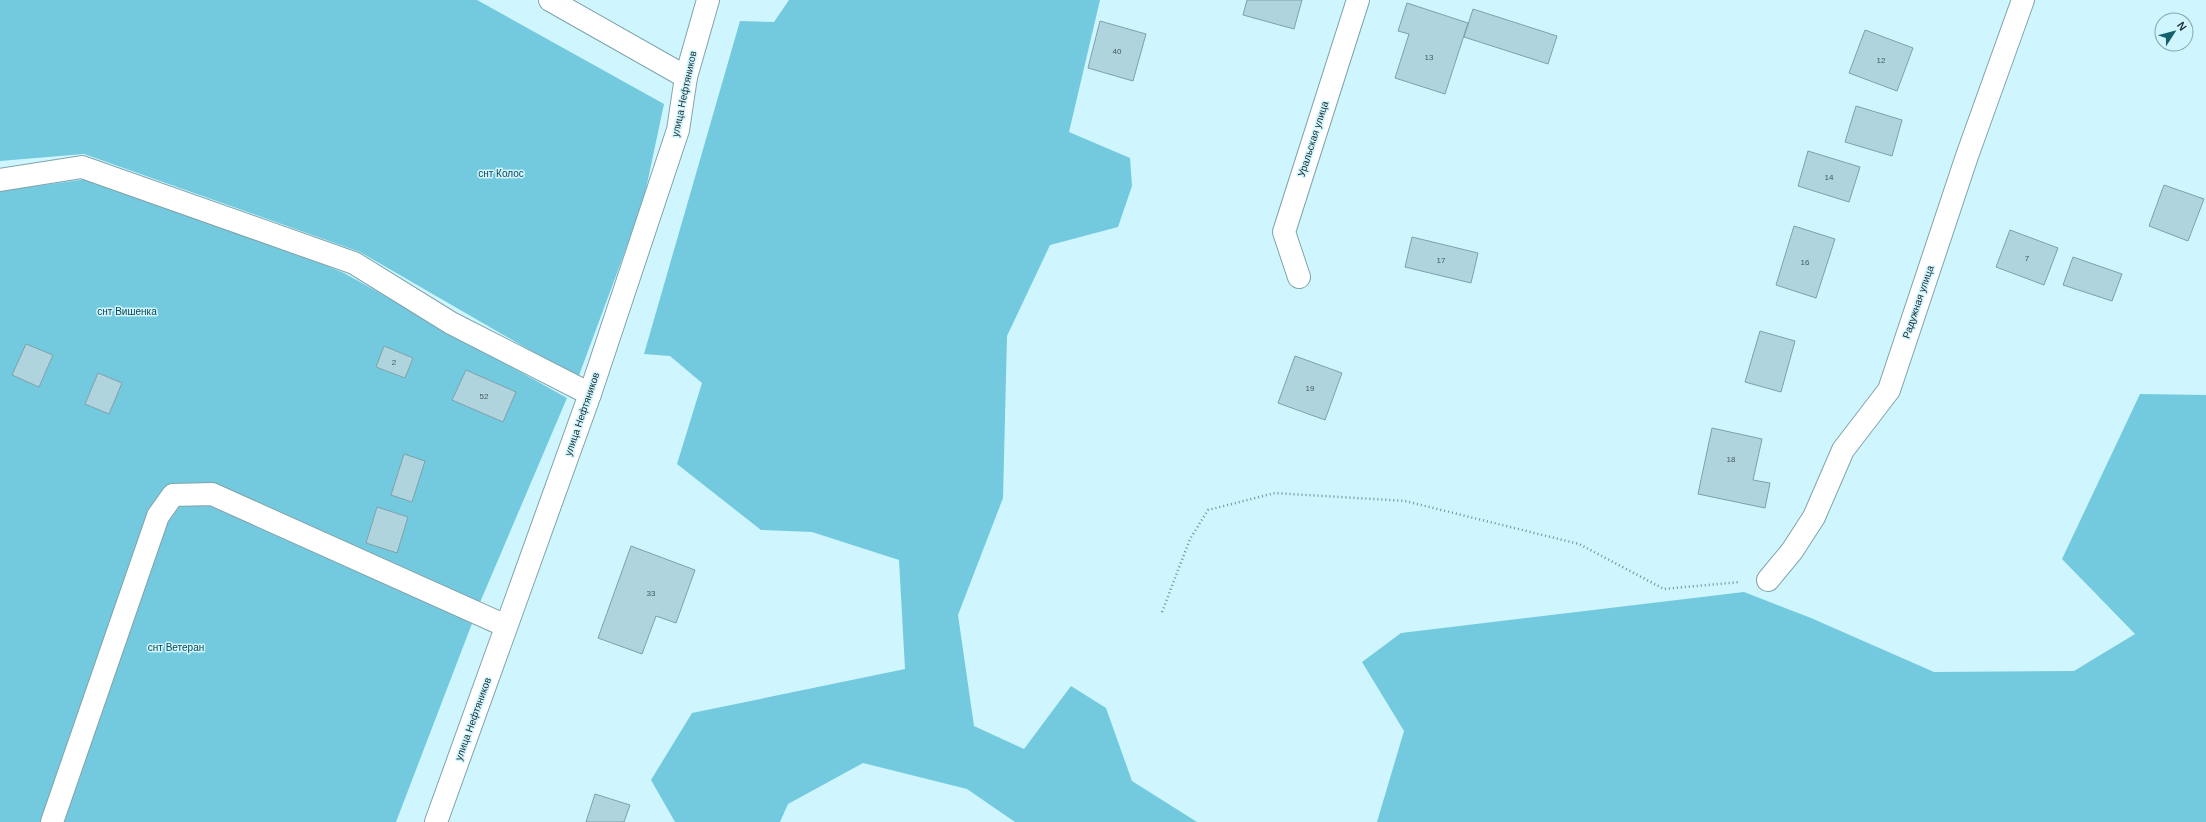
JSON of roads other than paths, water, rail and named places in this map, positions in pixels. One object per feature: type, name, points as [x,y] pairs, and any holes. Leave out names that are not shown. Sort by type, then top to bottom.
[{"type":"street","points":[[550,0],[686,77]]},
{"type":"street","name":"улица Нефтяников","points":[[436,822],[590,394],[678,130],[686,77],[708,0]]},
{"type":"street","name":"Уральская улица","points":[[1299,277],[1284,232],[1358,0]]},
{"type":"street","name":"Радужная улица","points":[[1768,580],[1792,551],[1814,517],[1843,450],[1889,390],[1965,163],[2023,0]]},
{"type":"street","points":[[0,180],[82,167],[354,263],[451,323],[590,394]]},
{"type":"street","points":[[52,822],[158,516],[173,495],[212,494],[506,626]]},
{"type":"park label","name":"снт Колос","points":[[501,173]]},
{"type":"park label","name":"снт Вишенка","points":[[127,311]]},
{"type":"park label","name":"снт Ветеран","points":[[176,647]]}]
